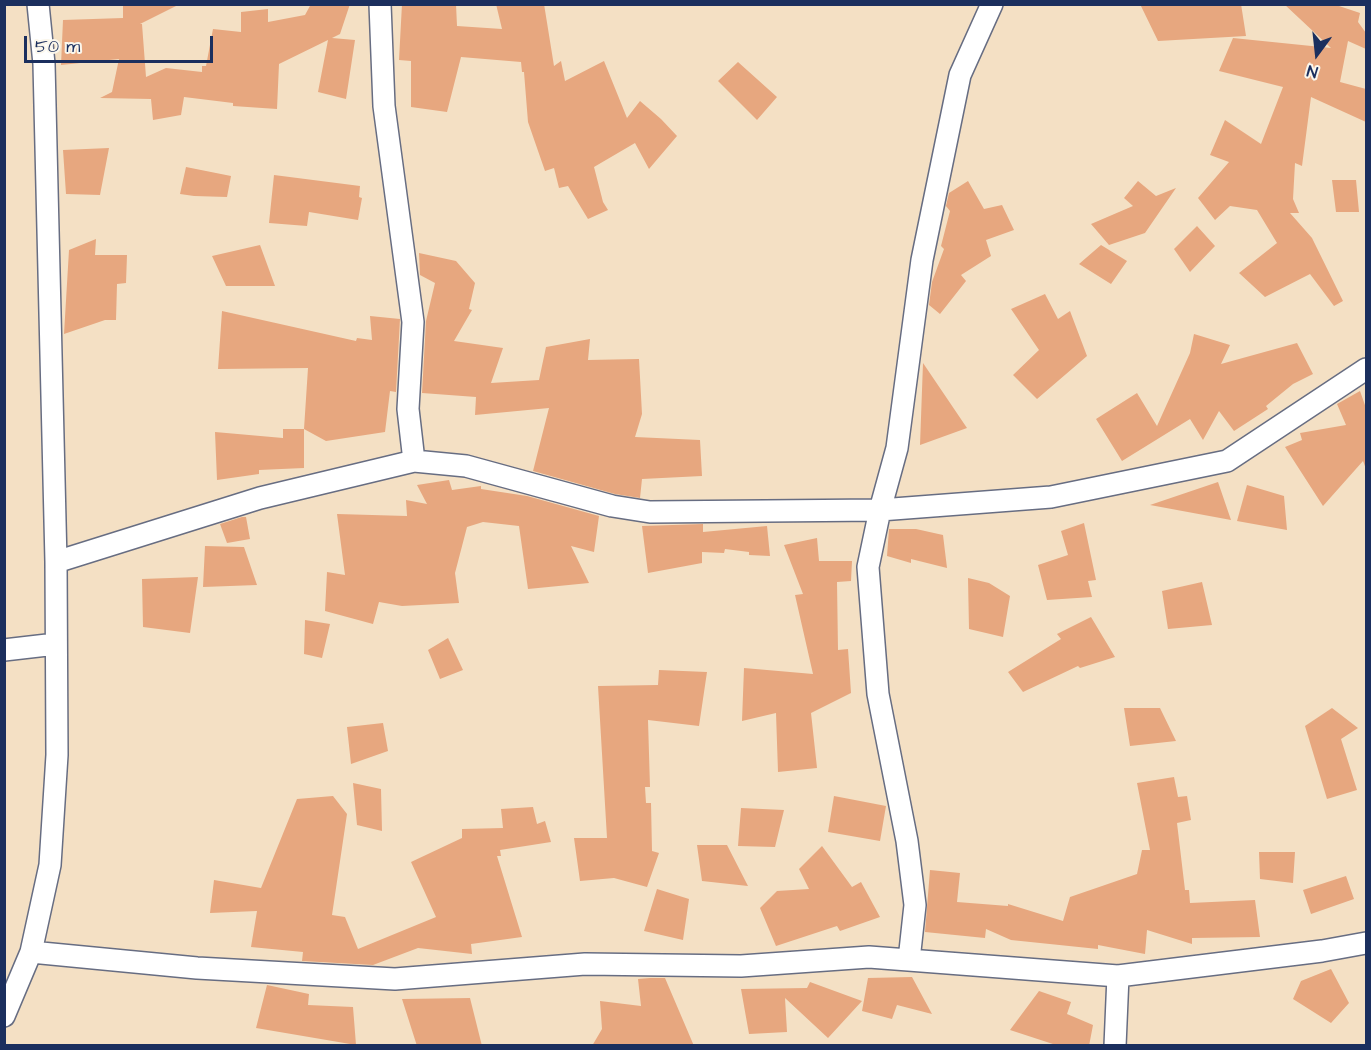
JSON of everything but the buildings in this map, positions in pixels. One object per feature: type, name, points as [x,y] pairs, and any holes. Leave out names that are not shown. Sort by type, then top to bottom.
[{"type":"street","points":[[4,1016],[31,952],[50,865],[57,755],[56,562],[44,64],[38,4]]},
{"type":"street","points":[[380,4],[384,106],[413,322],[408,409],[414,461]]},
{"type":"street","points":[[909,960],[915,905],[908,841],[878,694],[868,567],[897,447],[922,260],[960,75],[992,4]]},
{"type":"street","points":[[56,562],[260,498],[414,461],[466,466],[612,506],[650,512],[880,510],[1051,496],[1227,461],[1366,369]]},
{"type":"street","points":[[4,650],[56,644]]},
{"type":"street","points":[[31,952],[197,968],[395,979],[585,964],[741,966],[869,957],[1118,976],[1322,951],[1366,943]]},
{"type":"street","points":[[1115,1046],[1118,976]]}]
